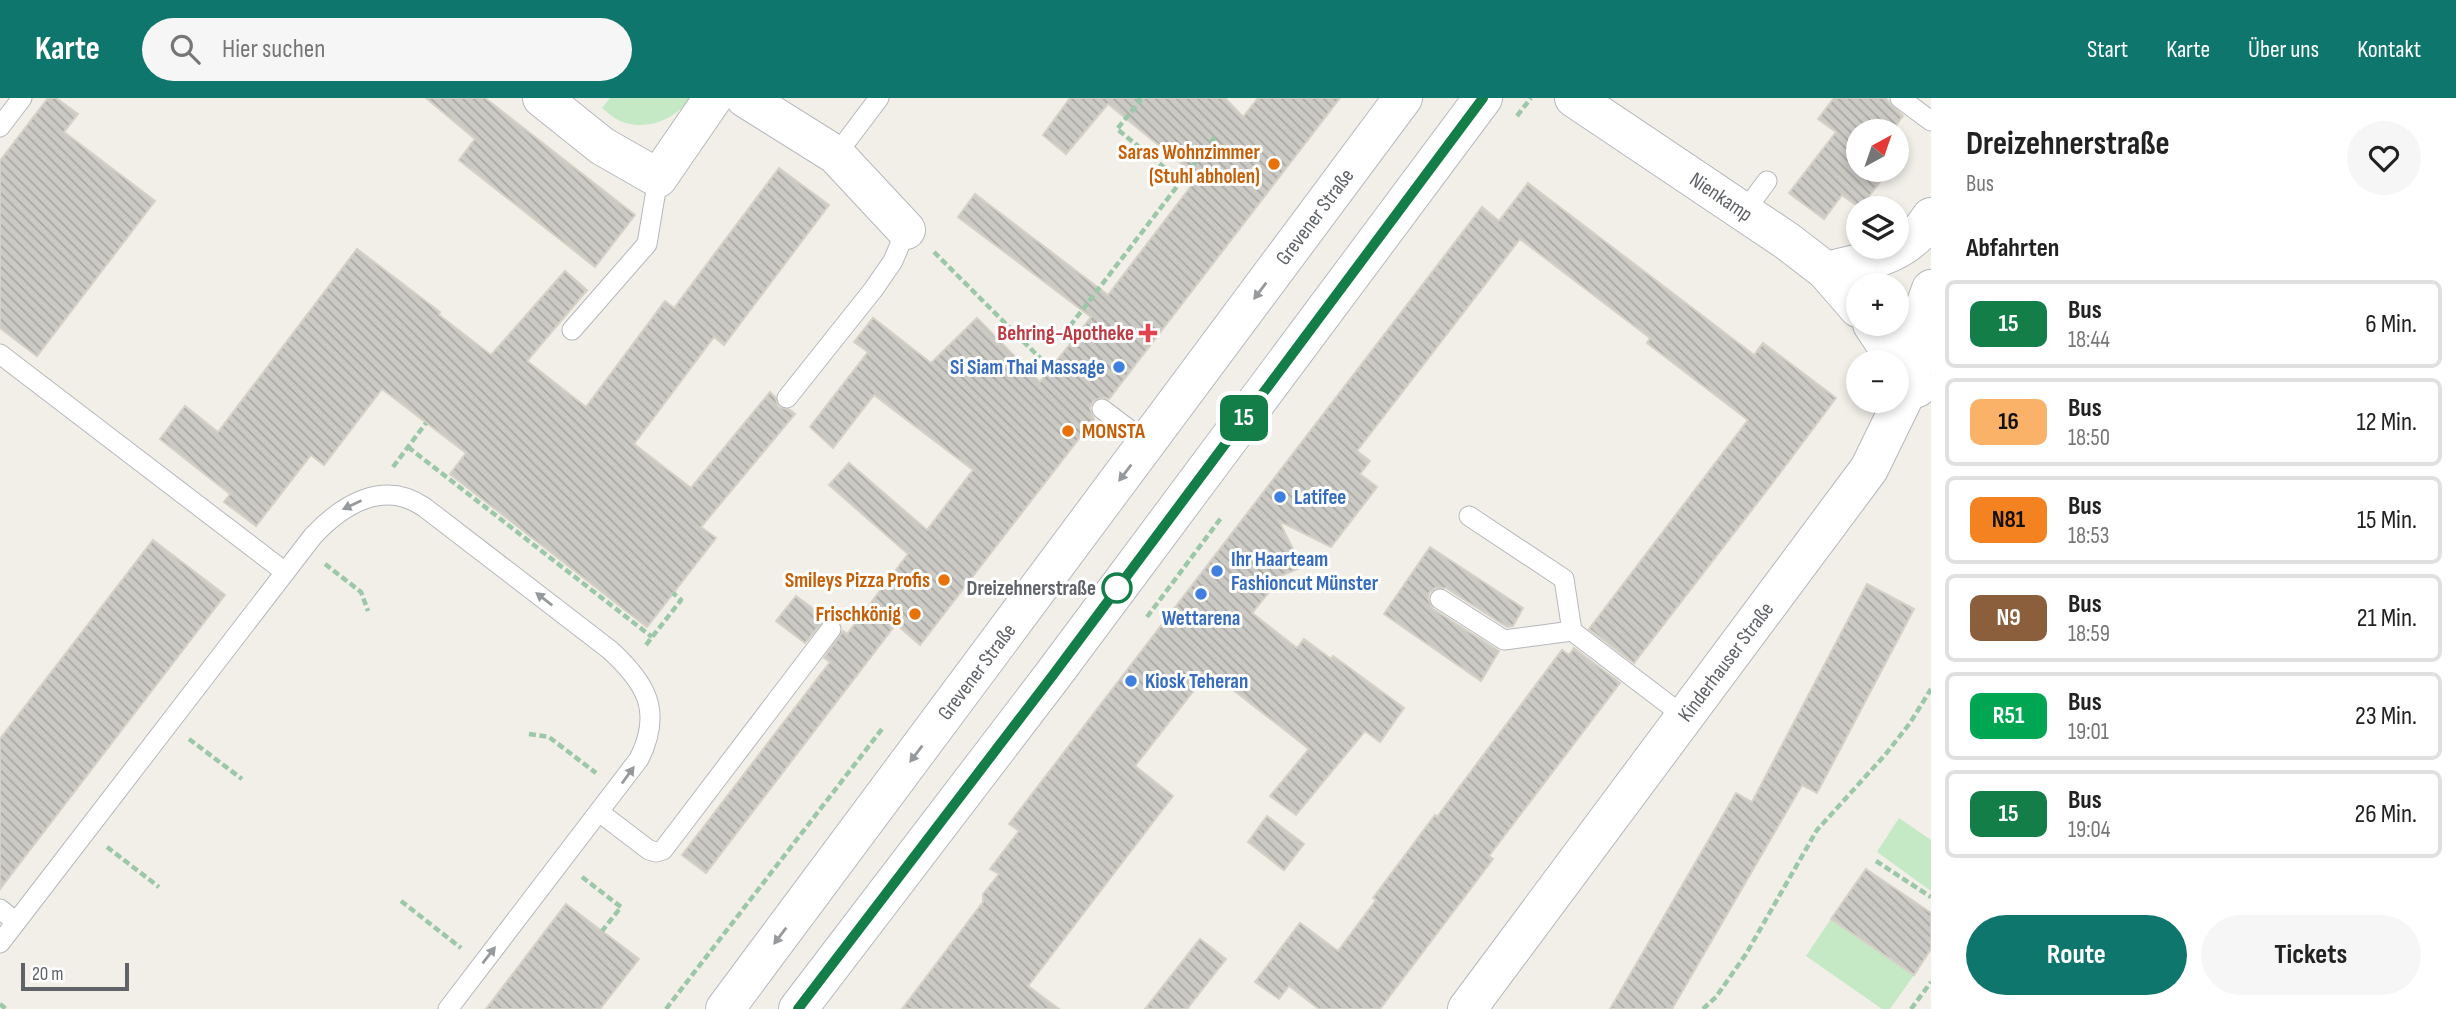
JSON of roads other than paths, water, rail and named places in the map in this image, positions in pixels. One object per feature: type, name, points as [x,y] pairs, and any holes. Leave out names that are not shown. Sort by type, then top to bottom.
[{"type":"main road","points":[[542,98],[602,146],[658,178],[713,98]]},
{"type":"main road","points":[[746,98],[835,155],[905,230]]},
{"type":"main road","name":"Grevener Straße","points":[[725,1009],[1403,98]]},
{"type":"main road","points":[[798,1009],[1053,675],[1483,98]]},
{"type":"main road","name":"Nienkamp","points":[[1574,98],[1787,241],[1826,271],[1846,294]]},
{"type":"main road","points":[[1826,271],[1897,251],[1921,233],[1931,216]]},
{"type":"main road","name":"Kinderhauser Straße","points":[[1467,1009],[1869,469],[1921,391],[1914,335],[1931,289]]},
{"type":"main road","points":[[1881,336],[1921,391]]},
{"type":"lane","points":[[0,127],[22,98]]},
{"type":"lane","points":[[835,155],[879,98]]},
{"type":"lane","points":[[1900,98],[1931,121]]},
{"type":"lane","points":[[572,330],[647,244],[658,178]]},
{"type":"lane","points":[[1744,212],[1767,181]]},
{"type":"lane","points":[[787,398],[873,290],[893,261],[905,230]]},
{"type":"lane","points":[[0,354],[285,572]]},
{"type":"lane","points":[[1102,409],[1147,443]]},
{"type":"lane","points":[[0,943],[285,572],[332,516],[353,503],[369,498],[395,496],[420,504],[610,650],[643,688],[650,710],[651,721],[646,745],[639,759],[447,1009]]},
{"type":"lane","points":[[1469,516],[1563,579],[1572,631],[1685,718]]},
{"type":"lane","points":[[1440,599],[1504,640],[1572,631]]},
{"type":"lane","points":[[599,812],[649,850],[656,852],[663,849],[831,629]]},
{"type":"lane","points":[[0,909],[16,922]]},
{"type":"place","name":"Saras Wohnzimmer (Stuhl abholen)","points":[[1274,164]]},
{"type":"place","name":"Behring-Apotheke","points":[[1148,333]]},
{"type":"place","name":"Si Siam Thai Massage","points":[[1119,367]]},
{"type":"place","name":"MONSTA","points":[[1068,431]]},
{"type":"place","name":"Latifee","points":[[1280,497]]},
{"type":"place","name":"Ihr Haarteam Fashioncut Münster","points":[[1217,571]]},
{"type":"place","name":"Smileys Pizza Profis","points":[[944,580]]},
{"type":"place","name":"Dreizehnerstraße","points":[[1117,588]]},
{"type":"place","name":"Wettarena","points":[[1201,594]]},
{"type":"place","name":"Frischkönig","points":[[915,614]]},
{"type":"place","name":"Kiosk Teheran","points":[[1131,681]]}]
